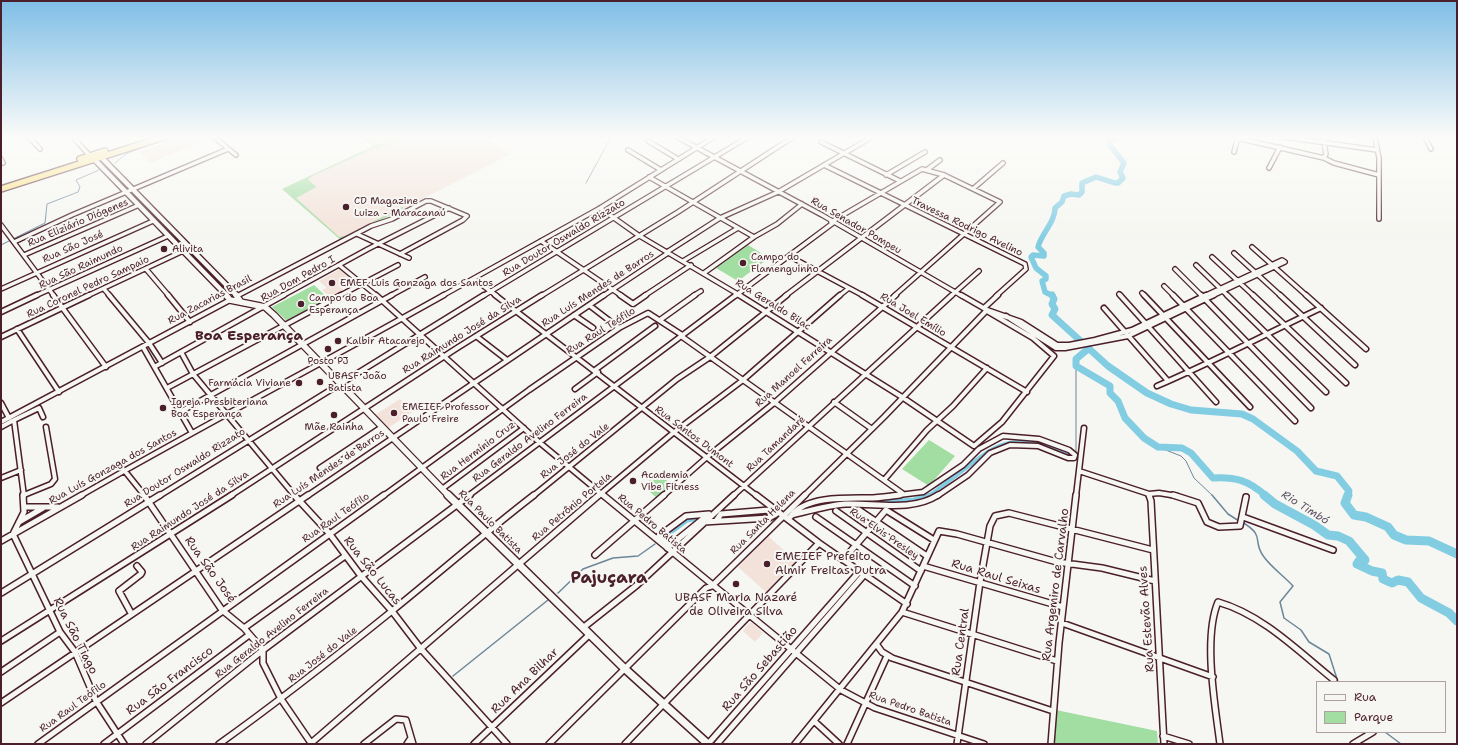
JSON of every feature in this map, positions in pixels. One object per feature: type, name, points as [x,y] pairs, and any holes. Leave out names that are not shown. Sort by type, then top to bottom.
[{"type":"highway","points":[[1,184],[44,172]]},
{"type":"highway","points":[[1,189],[52,172]]},
{"type":"street","points":[[105,172],[230,300],[265,307]]},
{"type":"street","points":[[115,172],[237,296],[241,302]]},
{"type":"street","points":[[12,240],[175,172]]},
{"type":"street","name":"Rua Luís Gonzaga dos Santos","points":[[1,541],[124,470],[404,319],[600,208],[658,172]]},
{"type":"street","name":"Rua Doutor Oswaldo Rizzato","points":[[1,592],[420,334],[616,218],[690,172]]},
{"type":"street","name":"Rua Senador Pompeu","points":[[741,172],[802,204],[1024,332],[1054,356],[1027,392]]},
{"type":"street","name":"Rua Raimundo José da Silva","points":[[1,641],[272,469],[444,356],[741,172]]},
{"type":"street","name":"Rua Luís Mendes de Barros","points":[[1,703],[299,500],[668,252],[720,218],[778,192],[812,172]]},
{"type":"street","name":"Travessa Rodrigo Avelino","points":[[837,172],[1026,265]]},
{"type":"street","points":[[880,172],[900,181]]},
{"type":"street","points":[[886,175],[891,172]]},
{"type":"street","name":"Rua Geraldo Avelino Ferreira","points":[[146,744],[263,650],[458,505],[539,442],[789,256],[832,222],[916,172]]},
{"type":"street","points":[[935,172],[974,188],[993,172]]},
{"type":"street","points":[[1367,172],[1379,175]]},
{"type":"street","points":[[1378,220],[1379,172]]},
{"type":"street","name":"Rua José do Vale","points":[[219,744],[281,699],[392,611],[485,533],[570,467],[677,379],[710,357],[817,271],[944,175]]},
{"type":"street","points":[[649,177],[754,237]]},
{"type":"street","name":"Rua Manoel Ferreira","points":[[595,555],[707,457],[774,403],[939,257],[962,234],[999,204],[1000,200],[974,188]]},
{"type":"street","name":"Rua Zacarias Brasil","points":[[1,422],[12,419],[143,346],[357,234],[392,219],[424,202],[431,201],[449,208]]},
{"type":"street","points":[[704,273],[754,237],[777,224],[802,204]]},
{"type":"street","name":"Rua Eliziário Diógenes","points":[[24,255],[139,206]]},
{"type":"street","points":[[400,254],[463,220],[467,216],[449,208]]},
{"type":"street","name":"Rua Dom Pedro I","points":[[156,366],[339,265],[449,208]]},
{"type":"street","name":"Rua Geraldo Bilac","points":[[600,208],[638,235],[691,265],[902,397],[974,446],[1002,422],[1027,392]]},
{"type":"street","name":"Rua São José","points":[[1,289],[154,221]]},
{"type":"street","points":[[1,225],[106,367]]},
{"type":"street","points":[[683,261],[738,228]]},
{"type":"street","points":[[357,234],[410,258]]},
{"type":"street","name":"Rua São Raimundo","points":[[1,312],[168,236]]},
{"type":"street","points":[[541,241],[633,304],[691,265]]},
{"type":"street","points":[[1252,247],[1366,349]]},
{"type":"street","name":"Rua Coronel Pedro Sampaio","points":[[1,337],[183,251]]},
{"type":"street","points":[[1234,253],[1355,365]]},
{"type":"street","name":"Rua Joel Emílio","points":[[789,256],[882,306],[1027,392]]},
{"type":"street","points":[[1212,257],[1346,383]]},
{"type":"street","name":"Rua Pedro Batista","points":[[339,265],[404,319],[504,408],[539,442],[669,548],[712,586],[841,690],[864,704],[984,744]]},
{"type":"street","points":[[167,388],[398,265]]},
{"type":"street","name":"Rua Santa Helena","points":[[549,744],[706,588],[712,586],[845,453],[872,429],[1026,269],[1026,265]]},
{"type":"street","points":[[1196,265],[1326,392]]},
{"type":"street","name":"Rua Senador Pompeu","points":[[986,310],[1006,316],[1054,347],[1063,348],[1126,335],[1274,266]]},
{"type":"street","points":[[146,269],[190,322]]},
{"type":"street","points":[[1175,269],[1311,408]]},
{"type":"street","name":"Rua Tamandaré","points":[[669,548],[744,486],[954,292],[979,271]]},
{"type":"street","points":[[180,412],[383,302],[425,277]]},
{"type":"street","name":"Rua Santos Dumont","points":[[474,279],[577,356],[673,433],[707,457],[783,516],[790,517],[819,543],[858,572],[907,604]]},
{"type":"street","points":[[1164,286],[1295,421]]},
{"type":"street","name":"Rua Petrônio Portela","points":[[310,743],[601,493],[673,433],[742,380],[849,288]]},
{"type":"street","points":[[104,289],[149,343],[162,363]]},
{"type":"street","points":[[701,291],[660,320],[774,403],[902,493]]},
{"type":"street","points":[[1142,292],[1250,407]]},
{"type":"street","points":[[1119,294],[1146,326],[1216,402]]},
{"type":"street","points":[[589,305],[619,328]]},
{"type":"street","name":"Rua Paulo Batista","points":[[265,307],[285,325],[363,409],[485,533],[584,627],[624,668],[708,744]]},
{"type":"street","points":[[1104,308],[1126,335],[1168,381]]},
{"type":"street","points":[[1157,386],[1210,363],[1228,352],[1321,308]]},
{"type":"street","name":"Rua Raul Teófilo","points":[[38,744],[222,610],[577,356],[619,328],[648,313],[660,320]]},
{"type":"street","points":[[574,315],[593,328]]},
{"type":"street","points":[[575,389],[655,326]]},
{"type":"street","points":[[18,329],[59,392]]},
{"type":"street","points":[[476,336],[507,360]]},
{"type":"street","points":[[143,346],[156,366],[192,433]]},
{"type":"street","name":"Rua São Lucas","points":[[181,352],[193,374],[226,415],[329,533],[345,556],[392,611],[421,649],[507,744]]},
{"type":"street","points":[[884,480],[936,421],[953,406],[987,368]]},
{"type":"street","points":[[834,402],[872,429]]},
{"type":"street","points":[[1,403],[12,419],[24,494],[24,512],[14,534]]},
{"type":"street","points":[[1,426],[12,419],[39,408],[43,417]]},
{"type":"street","points":[[24,494],[51,484],[55,479],[46,427]]},
{"type":"street","points":[[320,468],[382,427]]},
{"type":"street","name":"Rua Hermínio Cruz","points":[[442,489],[524,428]]},
{"type":"street","name":"Rua Argemiro de Carvalho","points":[[1051,744],[1057,661],[1084,428]]},
{"type":"street","points":[[1003,436],[1039,439],[1069,450],[1075,455],[1074,458],[1068,458],[1038,446],[1010,445],[990,453],[968,475],[927,502],[877,506],[845,504],[790,517],[799,507],[837,497],[870,498],[925,491],[963,465],[979,449],[1003,436]]},
{"type":"street","points":[[1,478],[21,470]]},
{"type":"street","name":"Rua São José","points":[[124,470],[149,501],[194,571],[222,610],[244,628],[263,650]]},
{"type":"street","points":[[1079,470],[1149,494],[1154,492],[1165,493],[1194,501],[1199,506],[1206,521],[1215,526],[1239,527],[1242,525],[1246,498]]},
{"type":"street","name":"Rua Estevão Alves","points":[[1149,494],[1151,497],[1153,550],[1161,658],[1164,744]]},
{"type":"street","points":[[25,507],[58,507]]},
{"type":"street","points":[[19,522],[43,508]]},
{"type":"street","points":[[703,521],[716,521],[769,518],[776,514],[769,510],[721,514],[716,521]]},
{"type":"street","points":[[859,510],[927,556]]},
{"type":"street","points":[[843,560],[885,510],[892,512],[934,540]]},
{"type":"street","name":"Rua Elvis Presley","points":[[836,512],[866,533],[922,568]]},
{"type":"street","points":[[584,627],[637,586],[669,548],[659,536],[681,518],[686,516],[709,514],[703,521]]},
{"type":"street","name":"Rua Central","points":[[957,744],[980,582],[992,519],[999,514],[1009,514],[1073,528],[1153,550]]},
{"type":"street","points":[[816,516],[915,586]]},
{"type":"street","points":[[1243,517],[1294,537],[1333,550]]},
{"type":"street","points":[[797,743],[902,612],[907,604],[939,531],[1068,564],[1102,568],[1155,581]]},
{"type":"street","name":"Rua São Tiago","points":[[14,534],[60,632],[75,652],[96,701],[124,744]]},
{"type":"street","points":[[625,744],[819,543]]},
{"type":"street","points":[[244,628],[345,556]]},
{"type":"street","points":[[131,614],[119,591],[122,587],[141,574],[142,572],[138,566]]},
{"type":"street","name":"Rua Raul Seixas","points":[[922,568],[980,582],[1063,607]]},
{"type":"street","name":"Rua São Sebastião","points":[[708,744],[858,572]]},
{"type":"street","name":"Rua São Sebastião","points":[[717,744],[864,576]]},
{"type":"street","points":[[1220,744],[1213,677],[1212,634],[1218,602],[1233,607],[1250,616],[1334,680]]},
{"type":"street","points":[[902,612],[1057,661]]},
{"type":"street","points":[[1062,623],[1213,677]]},
{"type":"street","points":[[1,672],[60,632]]},
{"type":"street","name":"Rua Ana Bilhar","points":[[474,744],[590,634]]},
{"type":"street","name":"Rua São Francisco","points":[[104,744],[249,635]]},
{"type":"street","points":[[877,645],[887,656],[1053,711]]},
{"type":"street","points":[[263,650],[263,663],[281,699],[310,743]]},
{"type":"street","points":[[847,744],[887,656]]},
{"type":"street","points":[[741,706],[747,711]]},
{"type":"street","points":[[364,744],[396,719],[401,718],[406,720],[412,741],[407,744]]},
{"type":"street","points":[[814,721],[838,744]]},
{"type":"street","points":[[1353,744],[1371,733]]},
{"type":"street","points":[[1163,736],[1189,744]]},
{"type":"shaded area","points":[[318,172],[476,172],[341,240],[282,189]]},
{"type":"shaded area","name":"EMEF Luis Gonzaga dos Santos","points":[[340,269],[351,278],[338,285],[346,293],[333,300],[322,290],[327,288],[319,281]]},
{"type":"shaded area","name":"EMEIEF Professor Paulo Freire","points":[[400,399],[414,411],[388,428],[375,415]]},
{"type":"shaded area","name":"EMEIEF Prefeito Almir Freitas Dutra","points":[[768,536],[796,561],[767,593],[738,567]]},
{"type":"shaded area","points":[[751,622],[763,633],[755,642],[743,631]]},
{"type":"green space","points":[[318,172],[322,172],[308,179],[316,187],[296,198],[339,237],[345,236],[402,207],[404,208],[341,240],[282,189]]},
{"type":"green space","name":"Campo do Flamenguinho","points":[[748,245],[769,258],[738,281],[716,268]]},
{"type":"green space","name":"Campo do Boa Esperança","points":[[314,285],[330,300],[288,322],[272,307]]},
{"type":"green space","points":[[929,440],[955,456],[929,486],[902,469]]},
{"type":"green space","points":[[657,474],[672,484],[657,498],[643,486]]},
{"type":"green space","points":[[1056,710],[1157,731],[1158,744],[1054,744]]},
{"type":"waterway","points":[[1,245],[45,223],[47,204],[78,192],[80,187],[76,180],[95,172]]},
{"type":"waterway","points":[[586,183],[592,172]]},
{"type":"waterway","name":"Rio Timbó","points":[[1052,296],[1045,292],[1042,281],[1046,279],[1046,276],[1036,268],[1031,257],[1033,255],[1044,256],[1044,253],[1038,247],[1055,213],[1055,208],[1062,202],[1064,196],[1071,194],[1079,195],[1082,192],[1082,183],[1096,177],[1118,183],[1123,178],[1120,172]]},
{"type":"waterway","points":[[1052,296],[1054,299],[1052,304],[1055,309],[1052,315],[1108,366],[1147,393],[1171,404],[1191,410],[1242,414],[1253,419],[1297,451],[1316,471],[1337,476],[1349,491],[1347,496]]},
{"type":"waterway","name":"Rio Timbó","points":[[1088,349],[1076,359],[1076,366],[1110,386],[1110,393],[1118,401],[1125,418],[1144,438],[1158,447],[1182,448],[1191,453],[1213,478],[1235,479],[1247,483],[1266,496]]},
{"type":"waterway","points":[[1076,366],[1076,453]]},
{"type":"waterway","points":[[930,495],[978,459],[1002,445],[1014,442],[1029,443],[1069,455]]},
{"type":"waterway","points":[[1158,447],[1181,456],[1186,461],[1194,478],[1212,495]]},
{"type":"waterway","points":[[870,503],[914,500],[930,495]]},
{"type":"waterway","points":[[1212,495],[1228,514],[1239,521]]},
{"type":"waterway","name":"Rio Timbó","points":[[1264,495],[1275,504],[1314,525],[1328,535],[1338,536],[1349,541],[1365,560],[1359,561],[1357,564],[1372,571],[1382,573],[1383,579],[1392,583],[1398,580],[1408,582],[1421,598],[1449,613],[1457,621]]},
{"type":"waterway","points":[[1348,495],[1345,503],[1354,515],[1366,517],[1388,527],[1394,535],[1406,540],[1429,541],[1457,554]]},
{"type":"waterway","points":[[830,504],[849,502]]},
{"type":"waterway","points":[[722,517],[773,513]]},
{"type":"waterway","points":[[664,537],[687,520],[700,518]]},
{"type":"waterway","points":[[1242,522],[1250,527],[1257,535],[1260,551],[1267,561],[1293,586],[1280,602],[1284,618],[1301,630],[1309,642],[1329,654],[1338,681]]},
{"type":"waterway","points":[[558,593],[583,569],[613,558],[638,556],[655,544]]},
{"type":"waterway","points":[[453,676],[548,600]]},
{"type":"waterway","points":[[1386,733],[1401,744]]},
{"type":"place","name":"CD Magazine Luiza - Maracanaú","points":[[346,207]]},
{"type":"place","name":"Alivita","points":[[164,249]]},
{"type":"place","name":"Campo do Flamenguinho","points":[[743,263]]},
{"type":"place","name":"EMEF Luis Gonzaga dos Santos","points":[[332,283]]},
{"type":"place","name":"Campo do Boa Esperança","points":[[301,304]]},
{"type":"place","name":"Kalbir Atacarejo","points":[[338,341]]},
{"type":"place","name":"Posto PJ","points":[[328,349]]},
{"type":"place","name":"UBASF João Batista","points":[[320,382]]},
{"type":"place","name":"Farmácia Viviane","points":[[299,383]]},
{"type":"place","name":"Igreja Presbiteriana Boa Esperança","points":[[163,408]]},
{"type":"place","name":"EMEIEF Professor Paulo Freire","points":[[394,413]]},
{"type":"place","name":"Mãe Rainha","points":[[334,415]]},
{"type":"place","name":"Academia Vibe Fitness","points":[[633,481]]},
{"type":"place","name":"EMEIEF Prefeito Almir Freitas Dutra","points":[[767,564]]},
{"type":"place","name":"UBASF Maria Nazaré de Oliveira Silva","points":[[736,584]]},
{"type":"district","name":"Boa Esperança","points":[[249,336]]},
{"type":"district","name":"Pajuçara","points":[[609,579]]}]
